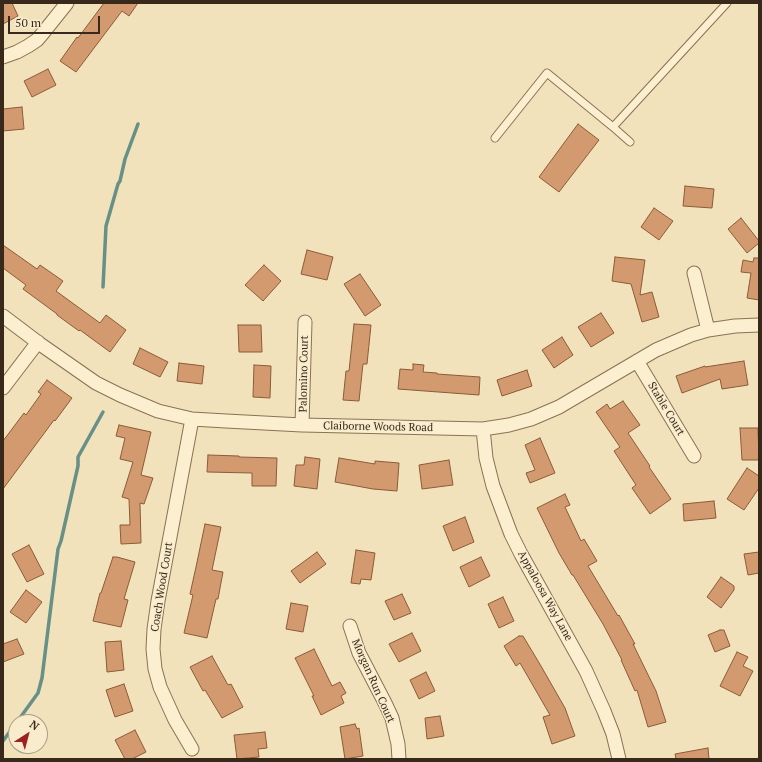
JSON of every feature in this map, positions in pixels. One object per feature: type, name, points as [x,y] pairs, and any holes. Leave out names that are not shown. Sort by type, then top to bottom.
[{"type":"street","points":[[3,57],[17,52],[37,40],[67,3]]},
{"type":"street","points":[[694,273],[708,330]]},
{"type":"street","name":"Claiborne Woods Road","points":[[3,316],[96,383],[158,411],[192,419],[302,425],[483,429],[526,421],[559,407],[637,361],[663,347],[691,335],[708,330],[735,326],[759,325]]},
{"type":"street","name":"Palomino Court","points":[[302,425],[305,322]]},
{"type":"street","points":[[3,388],[38,342]]},
{"type":"street","name":"Stable Court","points":[[637,361],[694,456]]},
{"type":"street","name":"Coach Wood Court","points":[[192,419],[158,601],[153,649],[155,669],[160,687],[175,720],[192,750]]},
{"type":"street","name":"Appaloosa Way Lane","points":[[483,429],[486,458],[493,486],[511,534],[586,671],[613,734],[619,759]]},
{"type":"street","name":"Morgan Run Court","points":[[350,626],[359,653],[386,703],[392,718],[397,737],[399,759]]},
{"type":"lane","points":[[613,127],[727,3]]},
{"type":"lane","points":[[495,138],[547,73],[630,142]]},
{"type":"building","points":[[3,3],[12,3],[18,16],[3,24]]},
{"type":"building","points":[[104,3],[138,3],[129,16],[122,11],[76,72],[60,61]]},
{"type":"building","points":[[48,69],[56,85],[32,97],[24,81]]},
{"type":"building","points":[[22,107],[24,129],[3,131],[3,109]]},
{"type":"building","points":[[578,124],[599,140],[559,192],[539,177]]},
{"type":"building","points":[[685,186],[714,189],[712,208],[683,206]]},
{"type":"building","points":[[654,208],[673,221],[659,240],[641,227]]},
{"type":"building","points":[[741,218],[759,241],[759,243],[747,253],[728,229]]},
{"type":"building","points":[[3,245],[37,269],[40,265],[63,281],[56,291],[100,323],[106,315],[126,330],[110,352],[23,289],[26,285],[3,268]]},
{"type":"building","points":[[307,250],[333,257],[327,280],[301,274]]},
{"type":"building","points":[[615,257],[645,260],[640,295],[652,292],[659,317],[642,322],[631,284],[612,281]]},
{"type":"building","points":[[754,258],[759,258],[759,300],[747,298],[751,273],[741,272],[743,260],[753,262]]},
{"type":"building","points":[[264,265],[281,281],[263,301],[245,285]]},
{"type":"building","points":[[360,274],[381,305],[365,316],[344,284]]},
{"type":"building","points":[[601,313],[614,333],[591,347],[578,327]]},
{"type":"building","points":[[354,324],[371,325],[367,364],[363,364],[359,401],[343,400],[346,371],[349,371]]},
{"type":"building","points":[[238,325],[261,325],[262,352],[239,352]]},
{"type":"building","points":[[562,337],[573,355],[554,368],[542,350]]},
{"type":"building","points":[[140,348],[168,362],[160,377],[133,364]]},
{"type":"building","points":[[744,361],[748,385],[722,389],[720,379],[682,393],[676,376],[705,366]]},
{"type":"building","points":[[179,363],[204,366],[202,384],[177,381]]},
{"type":"building","points":[[413,364],[424,365],[423,372],[480,377],[479,395],[398,389],[400,369],[413,370]]},
{"type":"building","points":[[254,365],[271,366],[270,398],[253,397]]},
{"type":"building","points":[[527,370],[532,386],[502,396],[497,380]]},
{"type":"building","points":[[47,380],[72,398],[3,489],[3,441],[24,413],[26,415],[41,394],[38,392]]},
{"type":"building","points":[[623,401],[640,425],[628,433],[671,499],[650,514],[632,488],[636,485],[614,451],[620,447],[596,412],[607,404],[610,409]]},
{"type":"building","points":[[119,425],[151,432],[141,475],[153,478],[144,504],[140,503],[141,543],[121,544],[120,525],[130,525],[129,499],[122,497],[133,462],[120,459],[125,438],[116,436]]},
{"type":"building","points":[[740,428],[758,428],[759,460],[742,460]]},
{"type":"building","points":[[540,438],[555,473],[530,483],[526,473],[535,470],[525,445]]},
{"type":"building","points":[[208,455],[277,458],[276,486],[252,486],[252,473],[207,472]]},
{"type":"building","points":[[305,457],[320,459],[317,489],[294,486],[296,465],[304,465]]},
{"type":"building","points":[[339,458],[375,464],[375,461],[399,463],[397,491],[373,489],[335,482]]},
{"type":"building","points":[[449,460],[453,485],[422,489],[419,465]]},
{"type":"building","points":[[747,468],[759,476],[759,488],[744,510],[727,499]]},
{"type":"building","points":[[565,494],[570,505],[565,507],[581,541],[584,539],[597,561],[588,566],[618,616],[619,615],[635,644],[633,644],[656,691],[666,722],[648,727],[637,690],[635,691],[622,660],[603,624],[559,553],[537,508]]},
{"type":"building","points":[[714,501],[716,518],[684,521],[683,504]]},
{"type":"building","points":[[465,517],[474,542],[453,551],[443,526]]},
{"type":"building","points":[[205,524],[221,527],[212,570],[223,572],[218,599],[216,599],[207,638],[184,633],[193,595],[190,594]]},
{"type":"building","points":[[29,545],[44,574],[27,582],[12,554]]},
{"type":"building","points":[[356,550],[375,553],[371,580],[361,579],[360,584],[351,583]]},
{"type":"building","points":[[317,552],[326,564],[300,583],[291,571]]},
{"type":"building","points":[[759,552],[759,573],[748,575],[744,554]]},
{"type":"building","points":[[113,557],[135,562],[124,599],[128,600],[121,627],[93,621],[100,593]]},
{"type":"building","points":[[481,557],[490,576],[469,587],[460,567]]},
{"type":"building","points":[[721,577],[734,586],[734,590],[721,608],[707,597]]},
{"type":"building","points":[[26,590],[42,602],[26,623],[10,612]]},
{"type":"building","points":[[402,594],[411,613],[394,620],[385,601]]},
{"type":"building","points":[[503,597],[514,621],[499,628],[488,604]]},
{"type":"building","points":[[291,603],[308,606],[303,632],[286,629]]},
{"type":"building","points":[[724,630],[730,646],[715,652],[708,635]]},
{"type":"building","points":[[412,633],[421,651],[399,662],[389,644]]},
{"type":"building","points":[[519,636],[523,636],[565,708],[575,736],[552,744],[543,717],[550,715],[520,663],[516,666],[504,646]]},
{"type":"building","points":[[17,639],[24,654],[3,662],[3,644]]},
{"type":"building","points":[[121,641],[124,670],[107,672],[105,642]]},
{"type":"building","points":[[314,649],[332,686],[340,682],[346,693],[341,696],[344,703],[321,715],[312,696],[314,696],[295,658]]},
{"type":"building","points":[[737,652],[748,657],[743,666],[753,671],[740,696],[720,686]]},
{"type":"building","points":[[212,656],[228,685],[231,684],[243,707],[222,718],[205,690],[203,691],[190,667]]},
{"type":"building","points":[[426,672],[435,691],[419,699],[410,680]]},
{"type":"building","points":[[124,684],[133,711],[115,717],[106,690]]},
{"type":"building","points":[[440,716],[444,736],[427,739],[425,718]]},
{"type":"building","points":[[355,724],[357,729],[359,728],[363,756],[345,759],[340,727]]},
{"type":"building","points":[[135,730],[146,752],[132,759],[125,759],[115,740]]},
{"type":"building","points":[[265,732],[267,748],[258,749],[259,757],[237,759],[234,735]]},
{"type":"building","points":[[708,748],[709,759],[676,759],[675,754]]},
{"type":"waterway","points":[[103,287],[106,226],[125,159],[138,124]]},
{"type":"waterway","points":[[23,714],[38,693],[42,678],[58,549],[78,466],[78,457],[103,412]]},
{"type":"waterway","points":[[3,741],[8,734]]}]
